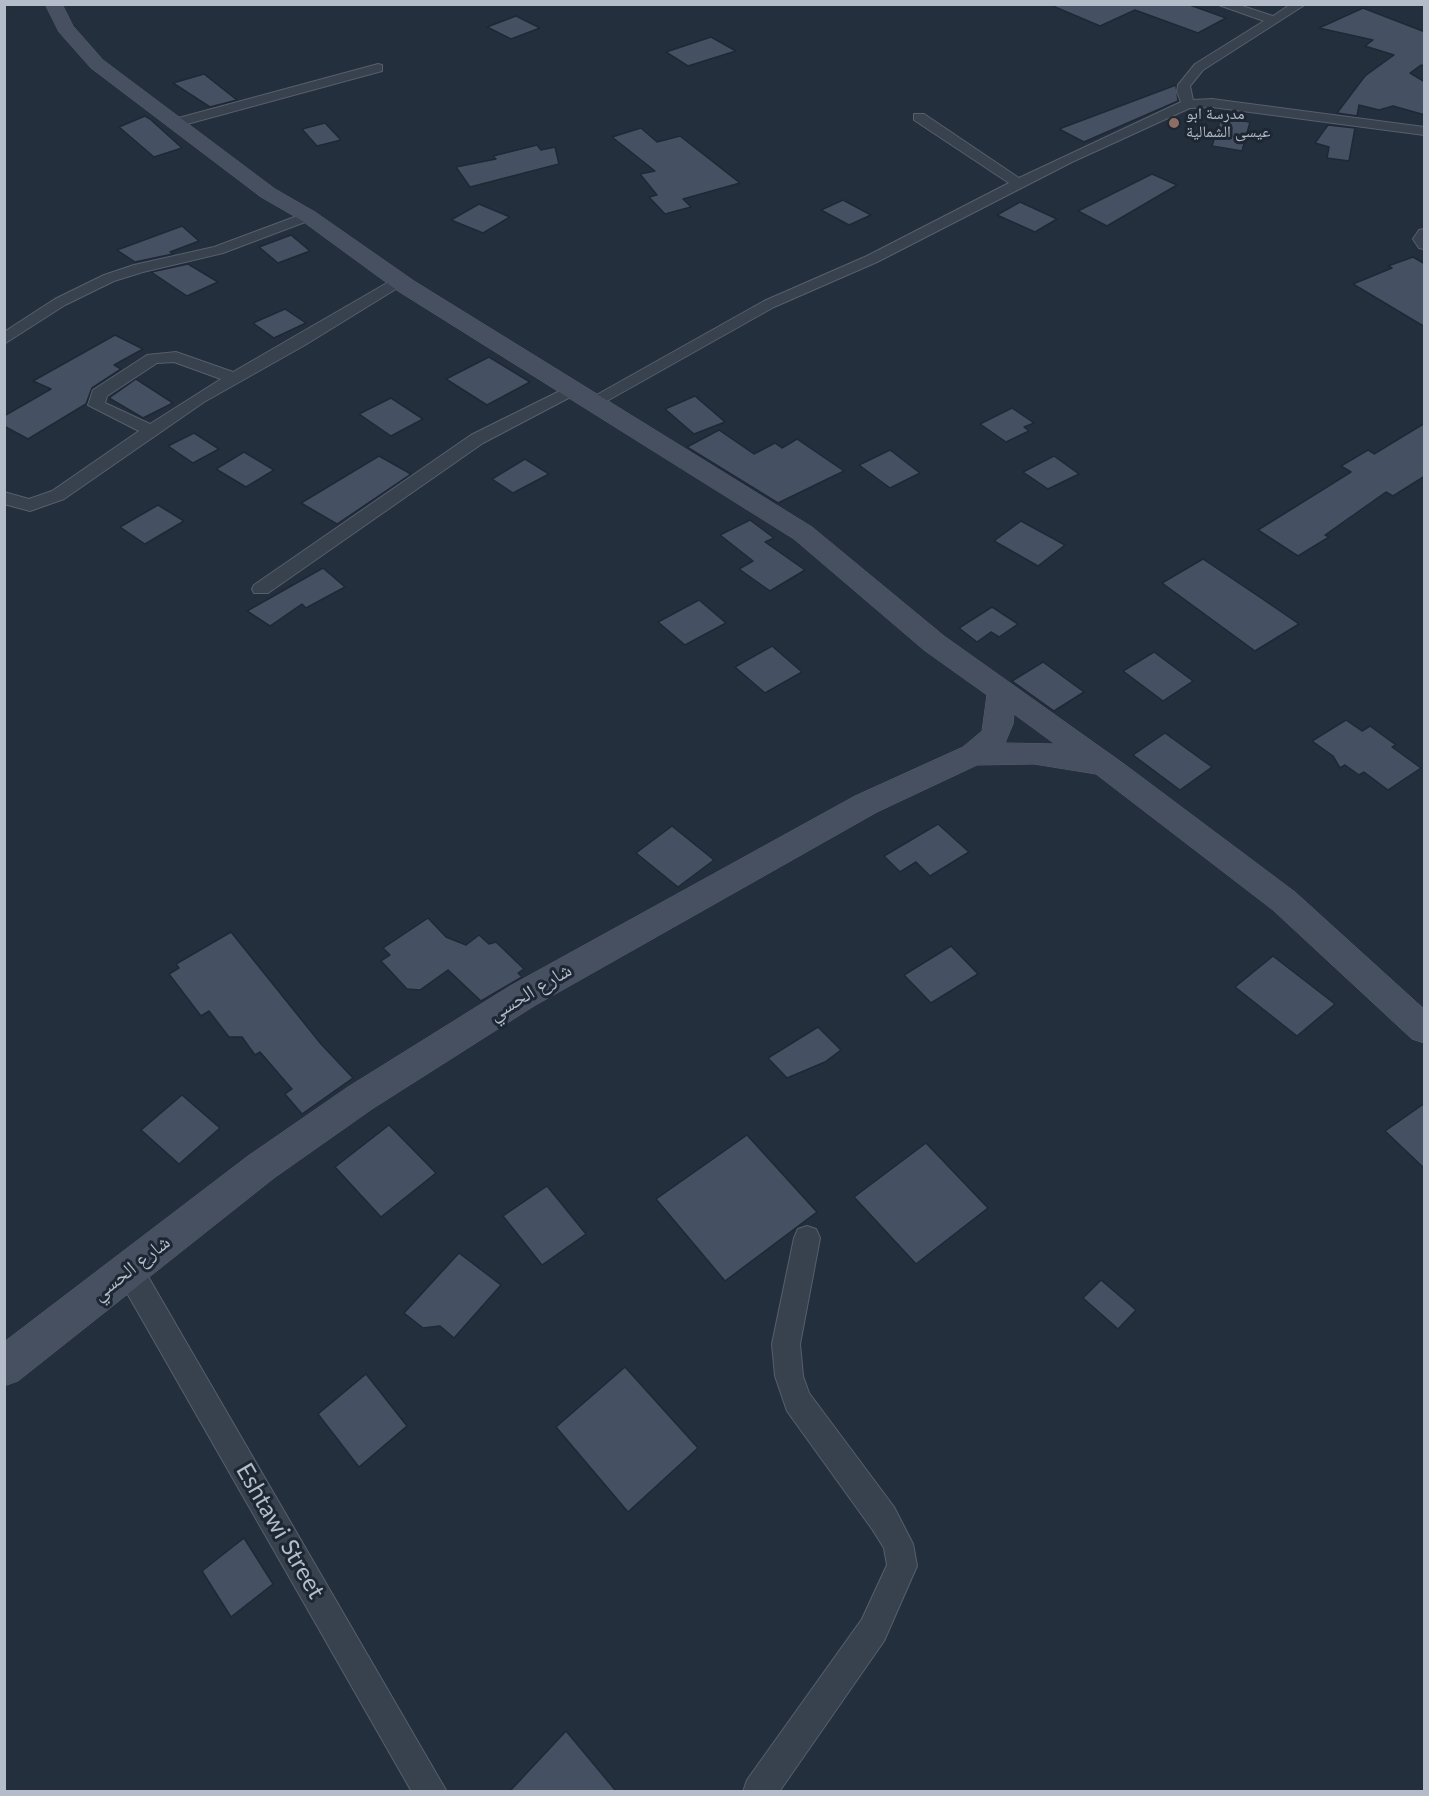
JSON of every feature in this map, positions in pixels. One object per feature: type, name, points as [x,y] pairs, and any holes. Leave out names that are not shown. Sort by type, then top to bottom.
[{"type":"street","points":[[53,4],[65,28],[97,64],[268,193],[308,216],[399,281],[803,533],[934,643],[1114,772],[1284,901],[1425,1029]]},
{"type":"street","points":[[1221,4],[1274,20]]},
{"type":"street","points":[[1188,104],[1183,92],[1184,85],[1199,67],[1300,4]]},
{"type":"street","points":[[176,123],[378,68]]},
{"type":"street","points":[[261,589],[460,450],[582,396],[769,304],[872,259],[1019,184],[1188,104],[1212,103],[1425,131]]},
{"type":"street","points":[[919,117],[1019,184]]},
{"type":"street","points":[[4,339],[60,303],[109,278],[139,268],[218,250],[308,216]]},
{"type":"street","points":[[1425,233],[1420,239],[1425,245]]},
{"type":"street","points":[[4,497],[16,503],[30,505],[58,495],[94,472],[150,430],[399,281]]},
{"type":"street","points":[[150,430],[96,405],[99,394],[153,358],[176,357],[234,378]]},
{"type":"street","points":[[974,755],[995,736],[999,724],[1001,692]]},
{"type":"street","name":"شارع الحسي","points":[[4,1367],[261,1167],[360,1098],[522,996],[830,823],[974,755],[1034,753],[1058,755],[1084,761],[1114,772]]},
{"type":"street","points":[[759,1791],[873,1630],[902,1566],[898,1544],[883,1518],[797,1401],[789,1376],[786,1344],[807,1238]]},
{"type":"street","name":"Eshtawi Street","points":[[129,1270],[431,1791]]},
{"type":"building","points":[[1048,4],[1187,4],[1226,18],[1198,33],[1135,10],[1100,26]]},
{"type":"building","points":[[1363,8],[1425,32],[1425,66],[1421,65],[1410,73],[1425,82],[1425,115],[1393,106],[1379,110],[1359,105],[1357,116],[1337,113],[1365,76],[1394,55],[1365,46],[1373,40],[1319,28]]},
{"type":"building","points":[[516,16],[540,28],[511,39],[487,27]]},
{"type":"building","points":[[711,37],[736,51],[688,66],[666,52]]},
{"type":"building","points":[[204,74],[237,100],[210,107],[173,83]]},
{"type":"building","points":[[1176,85],[1178,101],[1084,142],[1059,129]]},
{"type":"building","points":[[145,116],[182,148],[154,157],[119,127]]},
{"type":"building","points":[[1221,118],[1250,122],[1242,151],[1212,146]]},
{"type":"building","points":[[325,123],[341,140],[317,146],[302,129]]},
{"type":"building","points":[[1328,125],[1355,128],[1349,161],[1327,158],[1329,147],[1315,143]]},
{"type":"building","points":[[641,128],[657,142],[680,136],[740,183],[683,199],[691,207],[665,214],[649,197],[657,195],[640,174],[655,171],[612,137]]},
{"type":"building","points":[[537,145],[541,150],[555,147],[559,164],[470,187],[456,167],[496,159],[493,156]]},
{"type":"building","points":[[1152,174],[1177,185],[1107,226],[1078,211]]},
{"type":"building","points":[[843,200],[871,215],[849,225],[821,210]]},
{"type":"building","points":[[1020,202],[1057,219],[1035,232],[997,215]]},
{"type":"building","points":[[479,204],[510,217],[483,233],[451,220]]},
{"type":"building","points":[[182,226],[199,241],[170,252],[173,254],[135,262],[117,250]]},
{"type":"building","points":[[291,235],[310,251],[278,263],[259,247]]},
{"type":"building","points":[[1413,257],[1425,264],[1425,327],[1353,284],[1392,268],[1388,266]]},
{"type":"building","points":[[188,264],[218,282],[187,296],[151,272]]},
{"type":"building","points":[[285,309],[306,323],[274,338],[253,323]]},
{"type":"building","points":[[115,335],[143,349],[114,365],[121,369],[92,388],[86,404],[28,439],[4,426],[4,416],[51,389],[33,381]]},
{"type":"building","points":[[489,357],[530,382],[487,405],[446,379]]},
{"type":"building","points":[[136,379],[173,403],[143,418],[109,398]]},
{"type":"building","points":[[695,396],[725,422],[694,434],[665,409]]},
{"type":"building","points":[[391,398],[423,419],[391,436],[359,414]]},
{"type":"building","points":[[1012,408],[1034,423],[1024,427],[1029,431],[1006,442],[980,424]]},
{"type":"building","points":[[1425,423],[1425,476],[1393,496],[1386,492],[1325,535],[1329,537],[1298,556],[1258,530],[1351,472],[1341,466],[1368,450],[1374,454]]},
{"type":"building","points":[[719,430],[754,454],[775,443],[782,448],[797,439],[844,471],[778,503],[687,447]]},
{"type":"building","points":[[194,433],[219,449],[193,463],[168,446]]},
{"type":"building","points":[[890,450],[920,473],[890,488],[859,465]]},
{"type":"building","points":[[244,452],[274,470],[246,487],[216,469]]},
{"type":"building","points":[[379,456],[411,474],[337,524],[301,503]]},
{"type":"building","points":[[1054,456],[1079,474],[1048,489],[1023,472]]},
{"type":"building","points":[[525,459],[549,474],[513,493],[492,479]]},
{"type":"building","points":[[158,505],[184,521],[145,544],[120,527]]},
{"type":"building","points":[[750,520],[774,538],[765,542],[805,570],[770,591],[739,569],[753,561],[720,535]]},
{"type":"building","points":[[1021,521],[1065,545],[1038,566],[994,541]]},
{"type":"building","points":[[1203,559],[1299,624],[1255,651],[1162,583]]},
{"type":"building","points":[[323,568],[345,587],[306,608],[302,604],[270,626],[247,611]]},
{"type":"building","points":[[699,600],[726,623],[685,645],[658,622]]},
{"type":"building","points":[[992,607],[1018,624],[999,637],[991,632],[977,642],[959,628]]},
{"type":"building","points":[[772,646],[802,672],[765,693],[735,667]]},
{"type":"building","points":[[1154,652],[1193,681],[1163,701],[1123,671]]},
{"type":"building","points":[[1043,662],[1084,692],[1054,711],[1012,681]]},
{"type":"building","points":[[1346,720],[1362,731],[1370,726],[1396,745],[1392,747],[1421,768],[1388,790],[1364,772],[1359,775],[1345,765],[1340,768],[1333,756],[1312,741]]},
{"type":"building","points":[[1165,733],[1212,767],[1180,790],[1133,755]]},
{"type":"building","points":[[938,824],[969,852],[930,876],[916,862],[900,872],[884,856]]},
{"type":"building","points":[[672,826],[714,860],[678,887],[636,853]]},
{"type":"building","points":[[428,918],[446,937],[466,945],[479,935],[489,944],[496,942],[524,969],[518,973],[522,977],[481,1001],[448,970],[420,990],[407,989],[381,961],[390,955],[383,948]]},
{"type":"building","points":[[231,932],[321,1044],[353,1078],[302,1114],[285,1094],[292,1089],[260,1052],[255,1055],[242,1037],[229,1037],[209,1011],[201,1016],[169,974],[179,968],[176,964]]},
{"type":"building","points":[[951,946],[978,974],[931,1003],[904,975]]},
{"type":"building","points":[[1273,956],[1335,1004],[1297,1036],[1235,987]]},
{"type":"building","points":[[818,1027],[841,1050],[825,1062],[787,1078],[768,1058]]},
{"type":"building","points":[[182,1095],[220,1128],[179,1164],[141,1130]]},
{"type":"building","points":[[1425,1103],[1425,1169],[1385,1131]]},
{"type":"building","points":[[389,1125],[436,1173],[381,1217],[335,1167]]},
{"type":"building","points":[[747,1135],[817,1212],[725,1281],[656,1199]]},
{"type":"building","points":[[926,1143],[988,1208],[916,1264],[854,1197]]},
{"type":"building","points":[[547,1186],[586,1234],[542,1265],[503,1216]]},
{"type":"building","points":[[459,1253],[501,1285],[454,1338],[440,1326],[423,1328],[404,1313]]},
{"type":"building","points":[[1101,1280],[1136,1310],[1118,1329],[1083,1298]]},
{"type":"building","points":[[625,1367],[698,1448],[628,1512],[556,1427]]},
{"type":"building","points":[[366,1374],[407,1426],[359,1467],[318,1414]]},
{"type":"building","points":[[244,1538],[273,1584],[231,1617],[202,1571]]},
{"type":"building","points":[[566,1731],[616,1791],[510,1791]]},
{"type":"place","name":"مدرسة ابو عيسى الشمالية","points":[[1174,123]]}]
